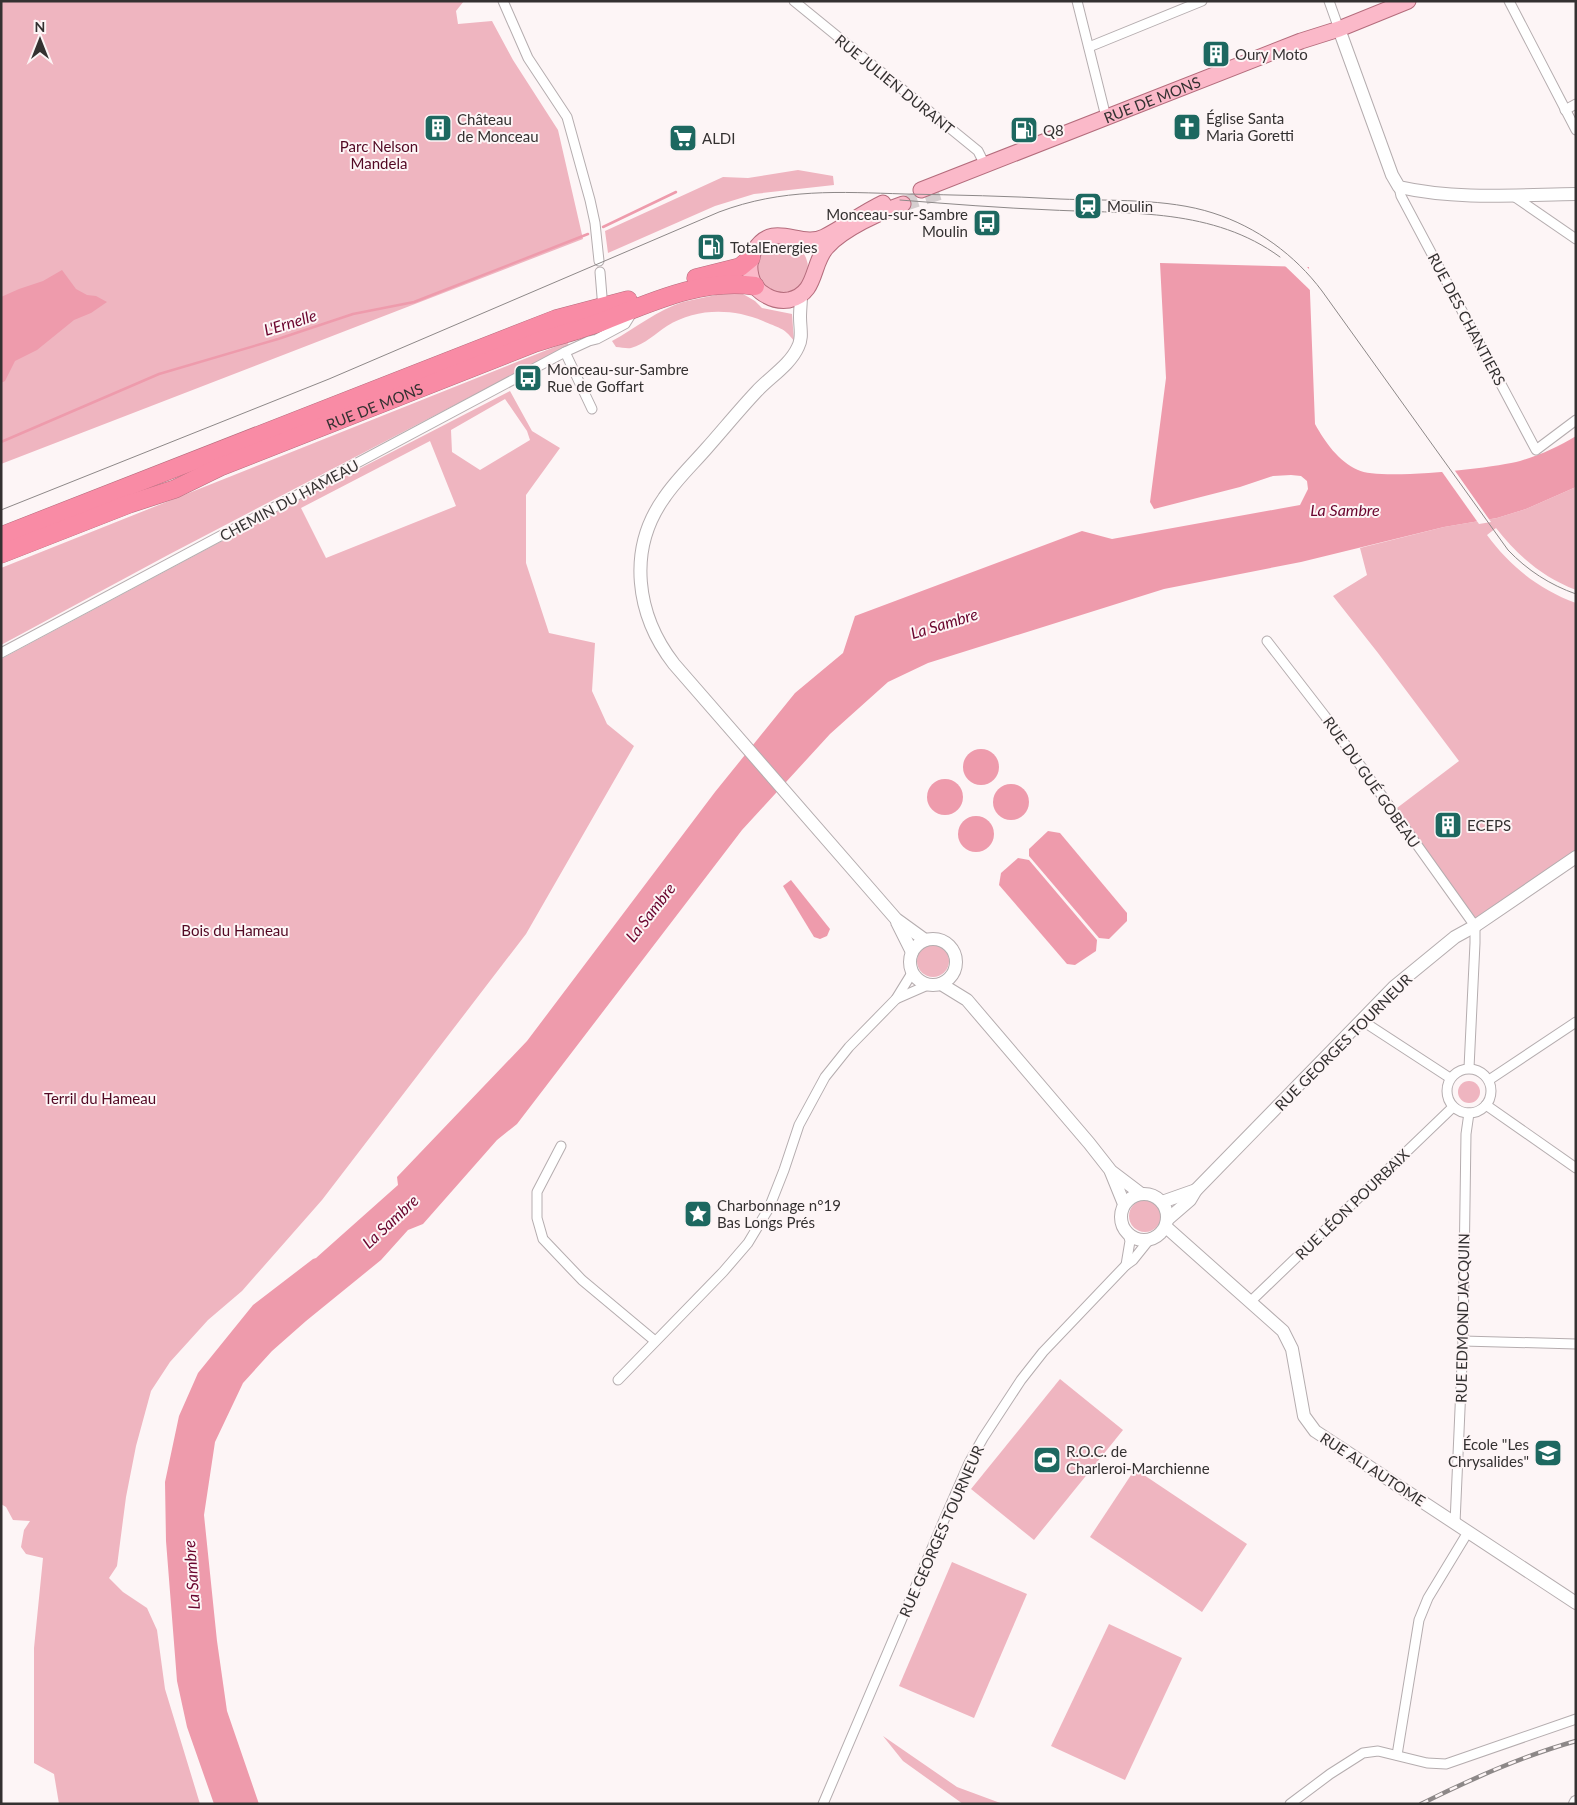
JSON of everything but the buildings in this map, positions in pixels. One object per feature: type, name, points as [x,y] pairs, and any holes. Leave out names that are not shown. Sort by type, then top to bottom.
[{"type":"highway","name":"RUE DE MONS","points":[[1,554],[129,504],[174,489],[220,467],[535,343],[574,339],[602,314],[620,303],[681,282],[740,267],[751,258]]},
{"type":"highway","name":"RUE DE MONS","points":[[1,536],[556,319],[631,309],[672,295],[728,283],[755,286]]},
{"type":"main road","name":"RUE DE MONS","points":[[921,190],[986,169],[1008,157],[1106,117],[1301,40],[1339,29],[1408,1]]},
{"type":"main road","name":"RUE DE MONS","points":[[944,191],[977,179],[986,169]]},
{"type":"main road","name":"RUE DE MONS","points":[[751,258],[759,245],[772,237],[784,235],[811,241],[822,238],[864,212],[883,203]]},
{"type":"main road","points":[[794,297],[810,286],[821,256],[827,247],[838,237],[871,217],[903,204]]},
{"type":"main road","points":[[796,238],[805,243],[811,251],[815,270]]},
{"type":"main road","points":[[751,258],[751,277],[755,286]]},
{"type":"main road","name":"RUE DE MONS","points":[[755,286],[772,299],[794,297]]},
{"type":"street","points":[[503,1],[528,58],[567,118],[590,200],[595,223],[599,261]]},
{"type":"street","name":"RUE JULIEN DURANT","points":[[794,1],[978,151],[986,169]]},
{"type":"street","points":[[1077,1],[1106,117]]},
{"type":"street","points":[[1089,47],[1202,1]]},
{"type":"street","points":[[1328,1],[1392,175],[1399,187],[1427,193],[1512,196],[1576,194]]},
{"type":"street","points":[[1509,1],[1576,130]]},
{"type":"street","points":[[1565,110],[1576,104]]},
{"type":"street","name":"RUE DES CHANTIERS","points":[[1399,187],[1401,196],[1536,450],[1576,420]]},
{"type":"street","points":[[1512,196],[1576,239]]},
{"type":"street","points":[[589,341],[602,314],[600,272]]},
{"type":"street","points":[[794,297],[800,317],[800,340],[794,354],[756,392],[664,498],[650,523],[642,552],[640,582],[643,601],[654,633],[674,664],[896,919],[925,940]]},
{"type":"street","name":"CHEMIN DU HAMEAU","points":[[1,653],[565,352],[574,339],[597,340],[625,324],[630,316],[631,309]]},
{"type":"street","points":[[565,352],[592,409]]},
{"type":"street","name":"RUE DU GUÉ GOBEAU","points":[[1267,641],[1325,716],[1474,926]]},
{"type":"street","name":"RUE GEORGES TOURNEUR","points":[[1167,1223],[1190,1200],[1196,1190],[1394,987],[1455,937],[1576,857]]},
{"type":"street","points":[[896,919],[912,952]]},
{"type":"street","points":[[1469,1068],[1475,943],[1474,926]]},
{"type":"street","points":[[928,985],[912,973],[909,962],[912,952],[920,942],[939,939],[951,946],[956,959],[954,973],[967,1000],[1089,1143],[1110,1171],[1124,1204]]},
{"type":"street","points":[[618,1380],[723,1272],[748,1243],[769,1208],[800,1125],[825,1077],[849,1047],[896,999],[912,973]]},
{"type":"street","points":[[896,999],[928,985],[941,984],[954,973]]},
{"type":"street","points":[[941,984],[967,1000]]},
{"type":"street","points":[[1361,1020],[1450,1078]]},
{"type":"street","points":[[1489,1080],[1576,1022]]},
{"type":"street","points":[[1469,1068],[1478,1070],[1489,1080],[1492,1091],[1486,1105],[1479,1111],[1469,1113],[1462,1112],[1453,1107],[1448,1100],[1446,1091],[1450,1078],[1459,1070],[1469,1068]]},
{"type":"street","points":[[1486,1105],[1576,1168]]},
{"type":"street","name":"RUE LÉON POURBAIX","points":[[1250,1302],[1453,1107]]},
{"type":"street","name":"RUE EDMOND JACQUIN","points":[[1455,1523],[1463,1341],[1466,1134],[1469,1113]]},
{"type":"street","points":[[561,1146],[536,1192],[537,1218],[544,1239],[582,1280],[655,1341]]},
{"type":"street","points":[[1110,1171],[1140,1193],[1151,1194],[1162,1202],[1167,1211],[1167,1223],[1161,1233],[1149,1240],[1139,1240],[1128,1234]]},
{"type":"street","name":"RUE GEORGES TOURNEUR","points":[[1162,1202],[1196,1190]]},
{"type":"street","points":[[1126,1265],[1130,1241],[1128,1234],[1122,1226],[1121,1219],[1124,1204],[1140,1193]]},
{"type":"street","name":"RUE ALI AUTOME","points":[[1167,1223],[1250,1302],[1284,1331],[1292,1349],[1304,1416],[1315,1431],[1576,1603]]},
{"type":"street","name":"RUE GEORGES TOURNEUR","points":[[823,1804],[969,1463],[983,1438],[1021,1380],[1043,1352],[1126,1265],[1133,1260],[1149,1240]]},
{"type":"street","points":[[1463,1341],[1576,1344]]},
{"type":"street","points":[[1396,1755],[1419,1620],[1428,1598],[1468,1532]]},
{"type":"street","points":[[1290,1804],[1330,1774],[1363,1753],[1378,1751],[1427,1763],[1446,1764],[1576,1718]]},
{"type":"green space","name":"Parc Nelson Mandela","points":[[1,1],[464,1],[456,11],[458,24],[492,21],[513,60],[558,130],[583,239],[1,464]]},
{"type":"green space","points":[[798,170],[833,176],[834,185],[754,194],[715,206],[608,253],[605,231],[723,177],[748,178]]},
{"type":"green space","points":[[782,242],[792,244],[800,250],[806,258],[808,268],[806,278],[800,286],[792,292],[782,294],[772,292],[764,286],[758,278],[756,268],[758,258],[764,250],[772,244]]},
{"type":"green space","points":[[721,294],[743,294],[762,308],[792,314],[794,341],[784,330],[763,321],[739,314],[714,312],[702,313],[678,320],[631,348],[616,347],[612,341],[673,305]]},
{"type":"green space","points":[[567,342],[569,345],[168,555],[1,645],[1,568]]},
{"type":"green space","name":"Bois du Hameau","points":[[510,391],[532,431],[560,448],[526,495],[526,563],[549,633],[595,643],[592,691],[607,724],[634,746],[526,934],[322,1200],[242,1291],[208,1320],[170,1362],[151,1391],[136,1446],[126,1497],[117,1566],[109,1578],[123,1592],[147,1608],[157,1630],[165,1689],[200,1804],[59,1804],[54,1774],[34,1763],[34,1648],[43,1558],[26,1554],[21,1547],[24,1530],[30,1521],[13,1520],[6,1507],[1,1504],[1,659],[297,501]],"holes":[[[505,399],[527,431],[530,440],[480,470],[452,452],[451,430]],[[430,441],[456,506],[326,558],[301,508]]]},
{"type":"green space","points":[[1576,487],[1576,590],[1552,579],[1531,565],[1496,528],[1487,535],[1505,557],[1537,584],[1576,603],[1576,857],[1475,926],[1393,811],[1459,761],[1333,596],[1367,575],[1360,548],[1444,527],[1497,518],[1526,509]]},
{"type":"green space","points":[[933,945],[939,946],[944,950],[948,955],[948,967],[944,972],[939,976],[933,977],[927,976],[922,972],[918,967],[917,961],[918,955],[922,950],[927,946]]},
{"type":"green space","points":[[1465,1081],[1473,1081],[1480,1088],[1480,1096],[1473,1103],[1465,1103],[1458,1096],[1458,1088]]},
{"type":"green space","points":[[1145,1200],[1151,1201],[1156,1205],[1160,1210],[1160,1222],[1156,1227],[1151,1231],[1145,1232],[1139,1231],[1134,1227],[1130,1222],[1129,1216],[1130,1210],[1134,1205],[1139,1201]]},
{"type":"green space","name":"R.O.C. de Charleroi-Marchienne","points":[[1060,1379],[1123,1430],[1034,1540],[971,1489]]},
{"type":"green space","name":"R.O.C. de Charleroi-Marchienne","points":[[1135,1469],[1247,1544],[1202,1612],[1090,1537]]},
{"type":"green space","points":[[952,1562],[1027,1594],[974,1718],[899,1686]]},
{"type":"green space","points":[[1109,1624],[1182,1658],[1125,1780],[1051,1746]]},
{"type":"green space","points":[[883,1736],[957,1787],[1003,1804],[963,1804],[903,1761]]},
{"type":"water","name":"La Sambre","points":[[1160,263],[1309,267],[1315,424],[1323,438],[1338,456],[1358,470],[1370,473],[1412,474],[1507,464],[1542,453],[1576,436],[1576,487],[1526,509],[1497,518],[1444,527],[1301,562],[1164,589],[928,663],[888,682],[830,734],[742,830],[517,1124],[497,1140],[423,1224],[408,1230],[381,1260],[272,1351],[243,1383],[215,1442],[204,1515],[217,1641],[227,1711],[259,1804],[214,1804],[187,1727],[177,1681],[166,1541],[165,1482],[179,1416],[198,1373],[253,1305],[316,1258],[398,1185],[397,1177],[527,1041],[715,792],[795,693],[843,653],[855,616],[1082,531],[1112,539],[1300,505],[1308,489],[1307,481],[1301,476],[1291,475],[1273,476],[1240,487],[1154,509],[1150,502],[1166,378]]},
{"type":"water","points":[[62,270],[76,289],[107,302],[91,313],[74,320],[37,350],[15,361],[5,381],[1,383],[1,297],[43,281]]},
{"type":"water","points":[[981,749],[988,750],[994,754],[998,760],[998,774],[994,780],[988,784],[981,785],[974,784],[968,780],[964,774],[963,767],[964,760],[968,754],[974,750]]},
{"type":"water","points":[[945,779],[952,780],[958,784],[962,790],[962,804],[958,810],[952,814],[945,815],[938,814],[932,810],[928,804],[927,797],[928,790],[932,784],[938,780]]},
{"type":"water","points":[[1011,784],[1018,785],[1024,789],[1028,795],[1028,809],[1024,815],[1018,819],[1011,820],[1004,819],[998,815],[994,809],[993,802],[994,795],[998,789],[1004,785]]},
{"type":"water","points":[[976,816],[983,817],[989,821],[993,827],[993,841],[989,847],[983,851],[976,852],[969,851],[963,847],[959,841],[958,834],[959,827],[963,821],[969,817]]},
{"type":"water","points":[[1048,831],[1060,833],[1127,913],[1127,921],[1109,939],[1099,938],[1029,856],[1029,849]]},
{"type":"water","points":[[1018,858],[1029,860],[1097,940],[1096,951],[1075,965],[1067,964],[999,885],[1001,873]]},
{"type":"water","points":[[791,880],[830,929],[827,936],[820,939],[814,937],[783,886]]},
{"type":"pier","points":[[1283,264],[1305,265],[1312,272],[1312,292]]},
{"type":"pier","points":[[1453,468],[1491,522],[1479,524],[1440,469]]},
{"type":"waterway","name":"L'Ernelle","points":[[603,227],[676,192]]},
{"type":"waterway","name":"L'Ernelle","points":[[1,442],[159,374],[278,339],[353,314],[414,302],[588,234]]},
{"type":"tunnel","points":[[903,204],[944,191]]},
{"type":"tram line","points":[[1,510],[329,379],[719,212],[743,204],[789,195],[834,192],[1138,201],[1177,205],[1213,213],[1260,234],[1287,254],[1322,291],[1508,550],[1539,576],[1576,594]]},
{"type":"tram line","points":[[900,200],[1171,217],[1200,222],[1227,230],[1254,241],[1280,257]]},
{"type":"railway","points":[[1421,1804],[1497,1769],[1576,1741]]},
{"type":"place","name":"Oury Moto","points":[[1216,54]]},
{"type":"place","name":"Église Santa Maria Goretti","points":[[1187,127]]},
{"type":"place","name":"Château de Monceau","points":[[438,128]]},
{"type":"place","name":"Q8","points":[[1024,130]]},
{"type":"place","name":"ALDI","points":[[683,138]]},
{"type":"place","name":"Moulin","points":[[1088,206]]},
{"type":"place","name":"Monceau-sur-Sambre Moulin","points":[[987,223]]},
{"type":"place","name":"TotalEnergies","points":[[711,247]]},
{"type":"place","name":"Monceau-sur-Sambre Rue de Goffart","points":[[528,378]]},
{"type":"place","name":"ECEPS","points":[[1448,825]]},
{"type":"place","name":"Charbonnage n°19 Bas Longs Prés","points":[[698,1214]]},
{"type":"place","name":"École \"Les Chrysalides\"","points":[[1548,1453]]},
{"type":"place","name":"R.O.C. de Charleroi-Marchienne","points":[[1047,1460]]},
{"type":"park label","name":"Terril du Hameau","points":[[100,1098]]}]
